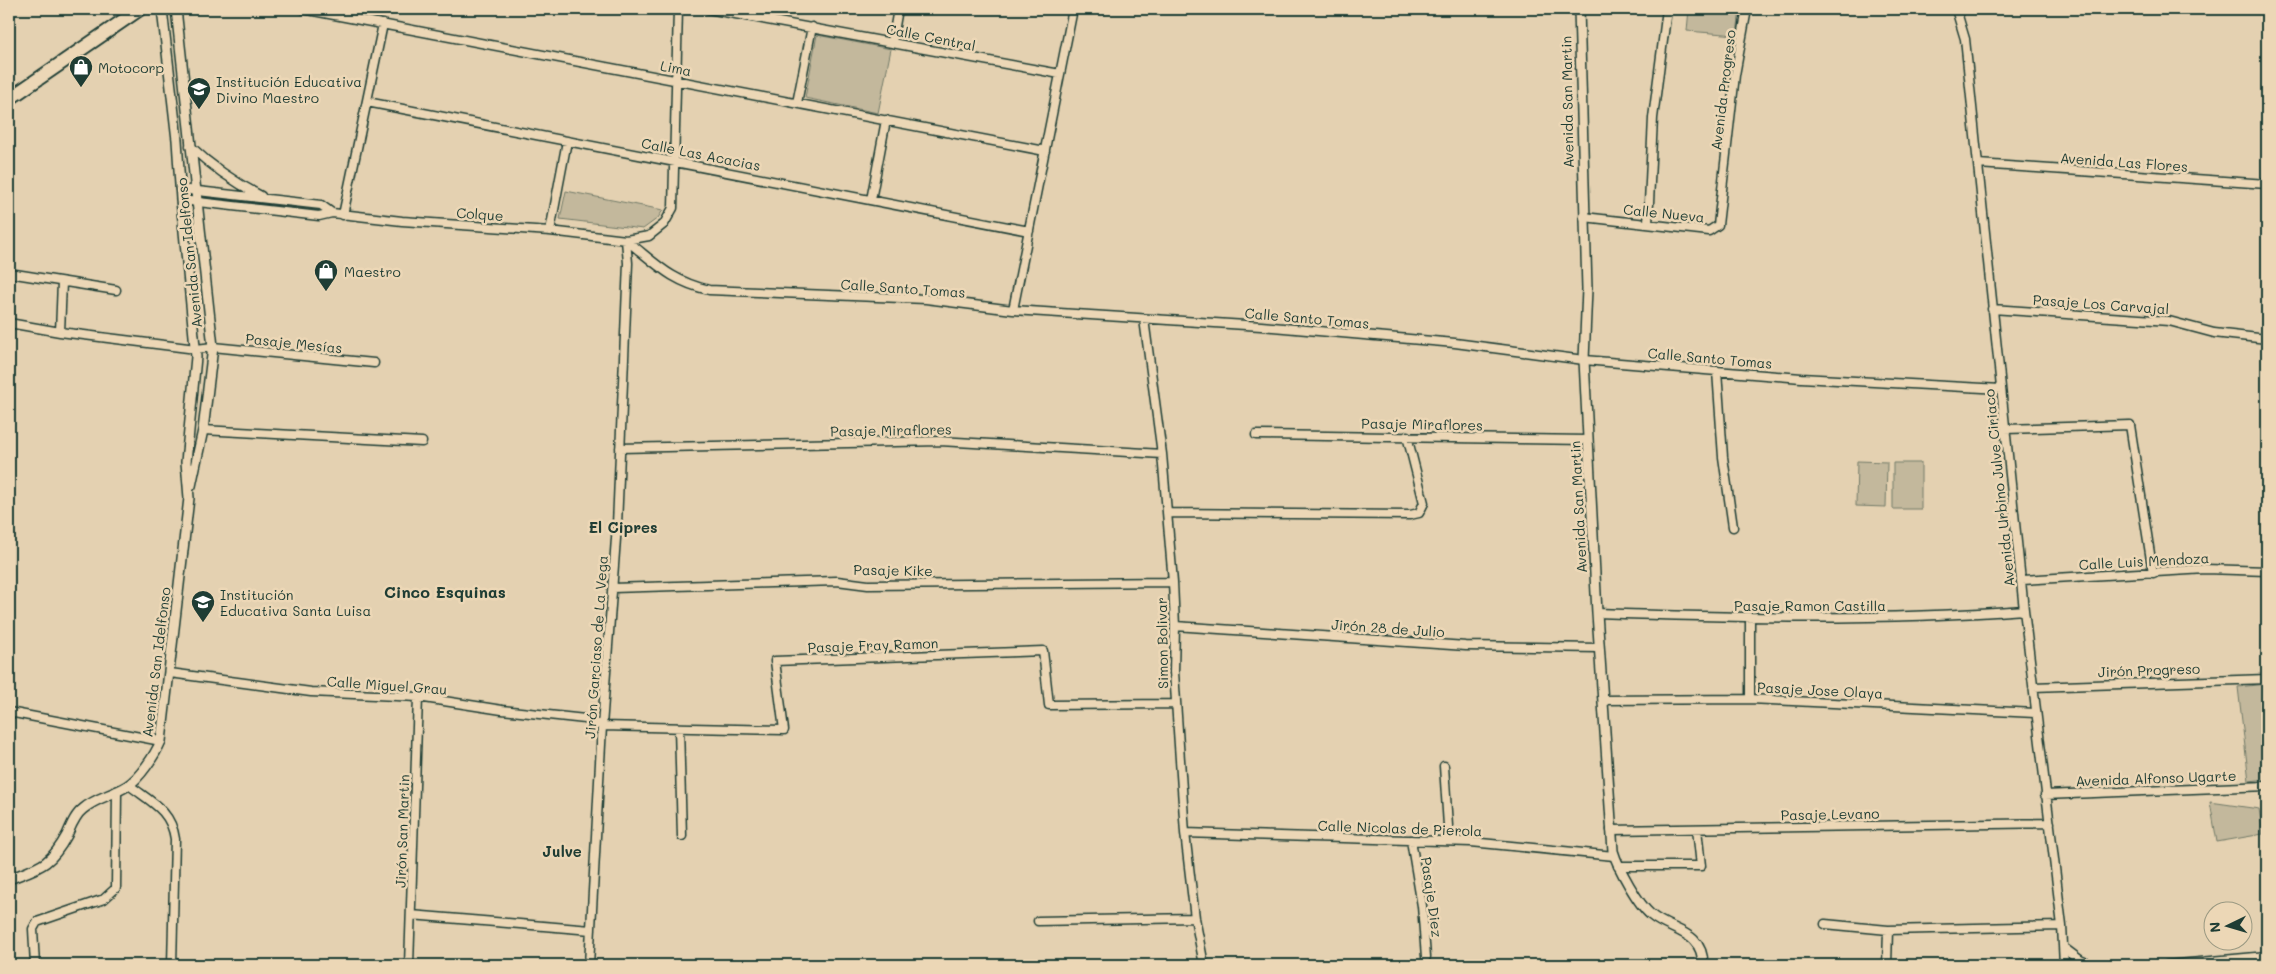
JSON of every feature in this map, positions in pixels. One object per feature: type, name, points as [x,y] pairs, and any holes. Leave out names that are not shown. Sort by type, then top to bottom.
[{"type":"highway","points":[[9,99],[140,9]]},
{"type":"street","name":"Avenida San Idelfonso","points":[[162,9],[177,140],[196,349],[186,462],[189,493]]},
{"type":"street","name":"Avenida San Idelfonso","points":[[9,879],[41,867],[50,861],[59,850],[78,813],[84,807],[129,785],[154,755],[161,741],[189,493],[203,430],[213,347],[176,9]]},
{"type":"street","name":"Lima","points":[[303,9],[1045,151]]},
{"type":"street","points":[[626,240],[649,236],[664,224],[673,208],[678,9]]},
{"type":"street","name":"Calle Central","points":[[708,9],[1060,74]]},
{"type":"street","points":[[892,43],[898,9]]},
{"type":"street","points":[[1014,310],[1073,9]]},
{"type":"street","name":"Avenida San Martin","points":[[1579,9],[1587,289],[1584,360],[1610,830],[1614,856],[1618,866],[1649,913],[1693,939],[1701,950],[1702,965]]},
{"type":"street","points":[[1648,224],[1653,118],[1667,9]]},
{"type":"street","name":"Avenida Progreso","points":[[1722,174],[1726,158],[1735,75],[1747,9]]},
{"type":"street","name":"Avenida Urbino Julve Ciriaco","points":[[1956,9],[1965,39],[2032,687],[2062,926],[2064,965]]},
{"type":"street","points":[[343,215],[383,24]]},
{"type":"street","points":[[797,104],[812,27]]},
{"type":"street","name":"Calle Las Acacias","points":[[368,102],[1029,231]]},
{"type":"street","points":[[872,200],[886,120]]},
{"type":"street","points":[[550,231],[567,141]]},
{"type":"street","name":"Colque","points":[[190,146],[207,162],[233,181],[265,198]]},
{"type":"street","name":"Avenida Las Flores","points":[[1978,164],[2267,184]]},
{"type":"street","name":"Calle Nueva","points":[[1584,217],[1709,231],[1718,225],[1720,219],[1722,174]]},
{"type":"street","name":"Colque","points":[[180,188],[321,205],[332,213]]},
{"type":"street","name":"Colque","points":[[181,200],[319,216],[332,213],[402,221],[550,231],[626,240]]},
{"type":"street","name":"Calle Santo Tomas","points":[[626,240],[668,275],[708,290],[926,300],[1014,310],[1261,326],[1435,341],[1584,360],[1800,378],[2001,389]]},
{"type":"street","name":"Jirón Garciaso de La Vega","points":[[589,965],[602,726],[613,588],[628,264],[626,240]]},
{"type":"street","points":[[9,273],[116,290]]},
{"type":"street","points":[[60,332],[62,282]]},
{"type":"street","name":"Pasaje Los Carvajal","points":[[1992,308],[2170,321],[2214,333],[2267,339]]},
{"type":"street","name":"Simon Bolivar","points":[[1144,319],[1162,454],[1173,582],[1175,626],[1174,672],[1185,833],[1194,918],[1204,965]]},
{"type":"street","name":"Pasaje Mesías","points":[[9,323],[60,332],[196,349],[213,347],[374,363]]},
{"type":"street","points":[[1717,371],[1723,457],[1733,527]]},
{"type":"street","points":[[2005,429],[2130,425],[2153,572]]},
{"type":"street","points":[[203,430],[422,442]]},
{"type":"street","name":"Pasaje Miraflores","points":[[1256,434],[1317,437],[1406,436],[1588,440]]},
{"type":"street","points":[[1167,513],[1410,515],[1419,513],[1424,503],[1406,436]]},
{"type":"street","name":"Pasaje Miraflores","points":[[620,448],[940,441],[1162,454]]},
{"type":"street","name":"Calle Luis Mendoza","points":[[2022,580],[2206,570],[2267,571]]},
{"type":"street","name":"Pasaje Kike","points":[[613,588],[837,581],[868,585],[1173,582]]},
{"type":"street","name":"Pasaje Ramon Castilla","points":[[1597,612],[1750,619],[1884,618],[2024,610]]},
{"type":"street","points":[[1750,619],[1750,699]]},
{"type":"street","name":"Jirón 28 de Julio","points":[[1175,626],[1466,646],[1599,648]]},
{"type":"street","name":"Pasaje Fray Ramon","points":[[602,726],[784,730],[775,661],[1042,651],[1050,705],[1176,704]]},
{"type":"street","name":"Calle Miguel Grau","points":[[170,673],[311,692],[418,697],[502,710],[584,719],[602,726]]},
{"type":"street","name":"Jirón Progreso","points":[[2032,687],[2267,679]]},
{"type":"street","name":"Jirón San Martin","points":[[409,965],[418,697]]},
{"type":"street","name":"Pasaje Jose Olaya","points":[[1603,700],[1750,699],[2035,712]]},
{"type":"street","points":[[9,712],[161,741]]},
{"type":"street","points":[[679,728],[682,836]]},
{"type":"street","points":[[1444,766],[1449,841]]},
{"type":"street","points":[[129,785],[163,811],[173,826],[175,839],[172,965]]},
{"type":"street","name":"Avenida Alfonso Ugarte","points":[[2045,795],[2267,786]]},
{"type":"street","points":[[35,965],[33,929],[37,922],[104,899],[116,888],[117,791]]},
{"type":"street","name":"Pasaje Levano","points":[[1610,830],[2050,823]]},
{"type":"street","points":[[1618,866],[1701,866],[1697,829]]},
{"type":"street","name":"Calle Nicolas de Pierola","points":[[1185,833],[1449,841],[1614,856]]},
{"type":"street","name":"Pasaje Diez","points":[[1411,840],[1422,906],[1426,957]]},
{"type":"street","points":[[411,915],[591,930]]},
{"type":"street","points":[[1038,921],[1194,918]]},
{"type":"street","points":[[1825,924],[1888,930],[2062,926]]},
{"type":"street","points":[[1887,965],[1888,930]]},
{"type":"street","points":[[2064,948],[2080,960],[2092,965]]},
{"type":"street","points":[[2167,965],[2267,956]]},
{"type":"shaded area","points":[[1689,9],[1740,9],[1737,35],[1687,31]]},
{"type":"shaded area","points":[[817,35],[891,49],[878,113],[805,98]]},
{"type":"shaded area","points":[[566,191],[663,210],[658,218],[643,229],[560,219]]},
{"type":"shaded area","points":[[1857,461],[1887,462],[1886,507],[1856,506]]},
{"type":"shaded area","points":[[1893,463],[1921,463],[1921,509],[1893,509]]},
{"type":"shaded area","points":[[2266,684],[2267,779],[2249,781],[2238,687]]},
{"type":"shaded area","points":[[2210,802],[2259,809],[2263,834],[2217,842]]},
{"type":"place","name":"Motocorp","points":[[81,88]]},
{"type":"place","name":"Institución Educativa Divino Maestro","points":[[199,110]]},
{"type":"place","name":"Maestro","points":[[326,292]]},
{"type":"place","name":"Institución Educativa Santa Luisa","points":[[203,623]]},
{"type":"district","name":"El Cipres","points":[[623,527]]},
{"type":"district","name":"Cinco Esquinas","points":[[445,591]]},
{"type":"district","name":"Julve","points":[[562,851]]}]
